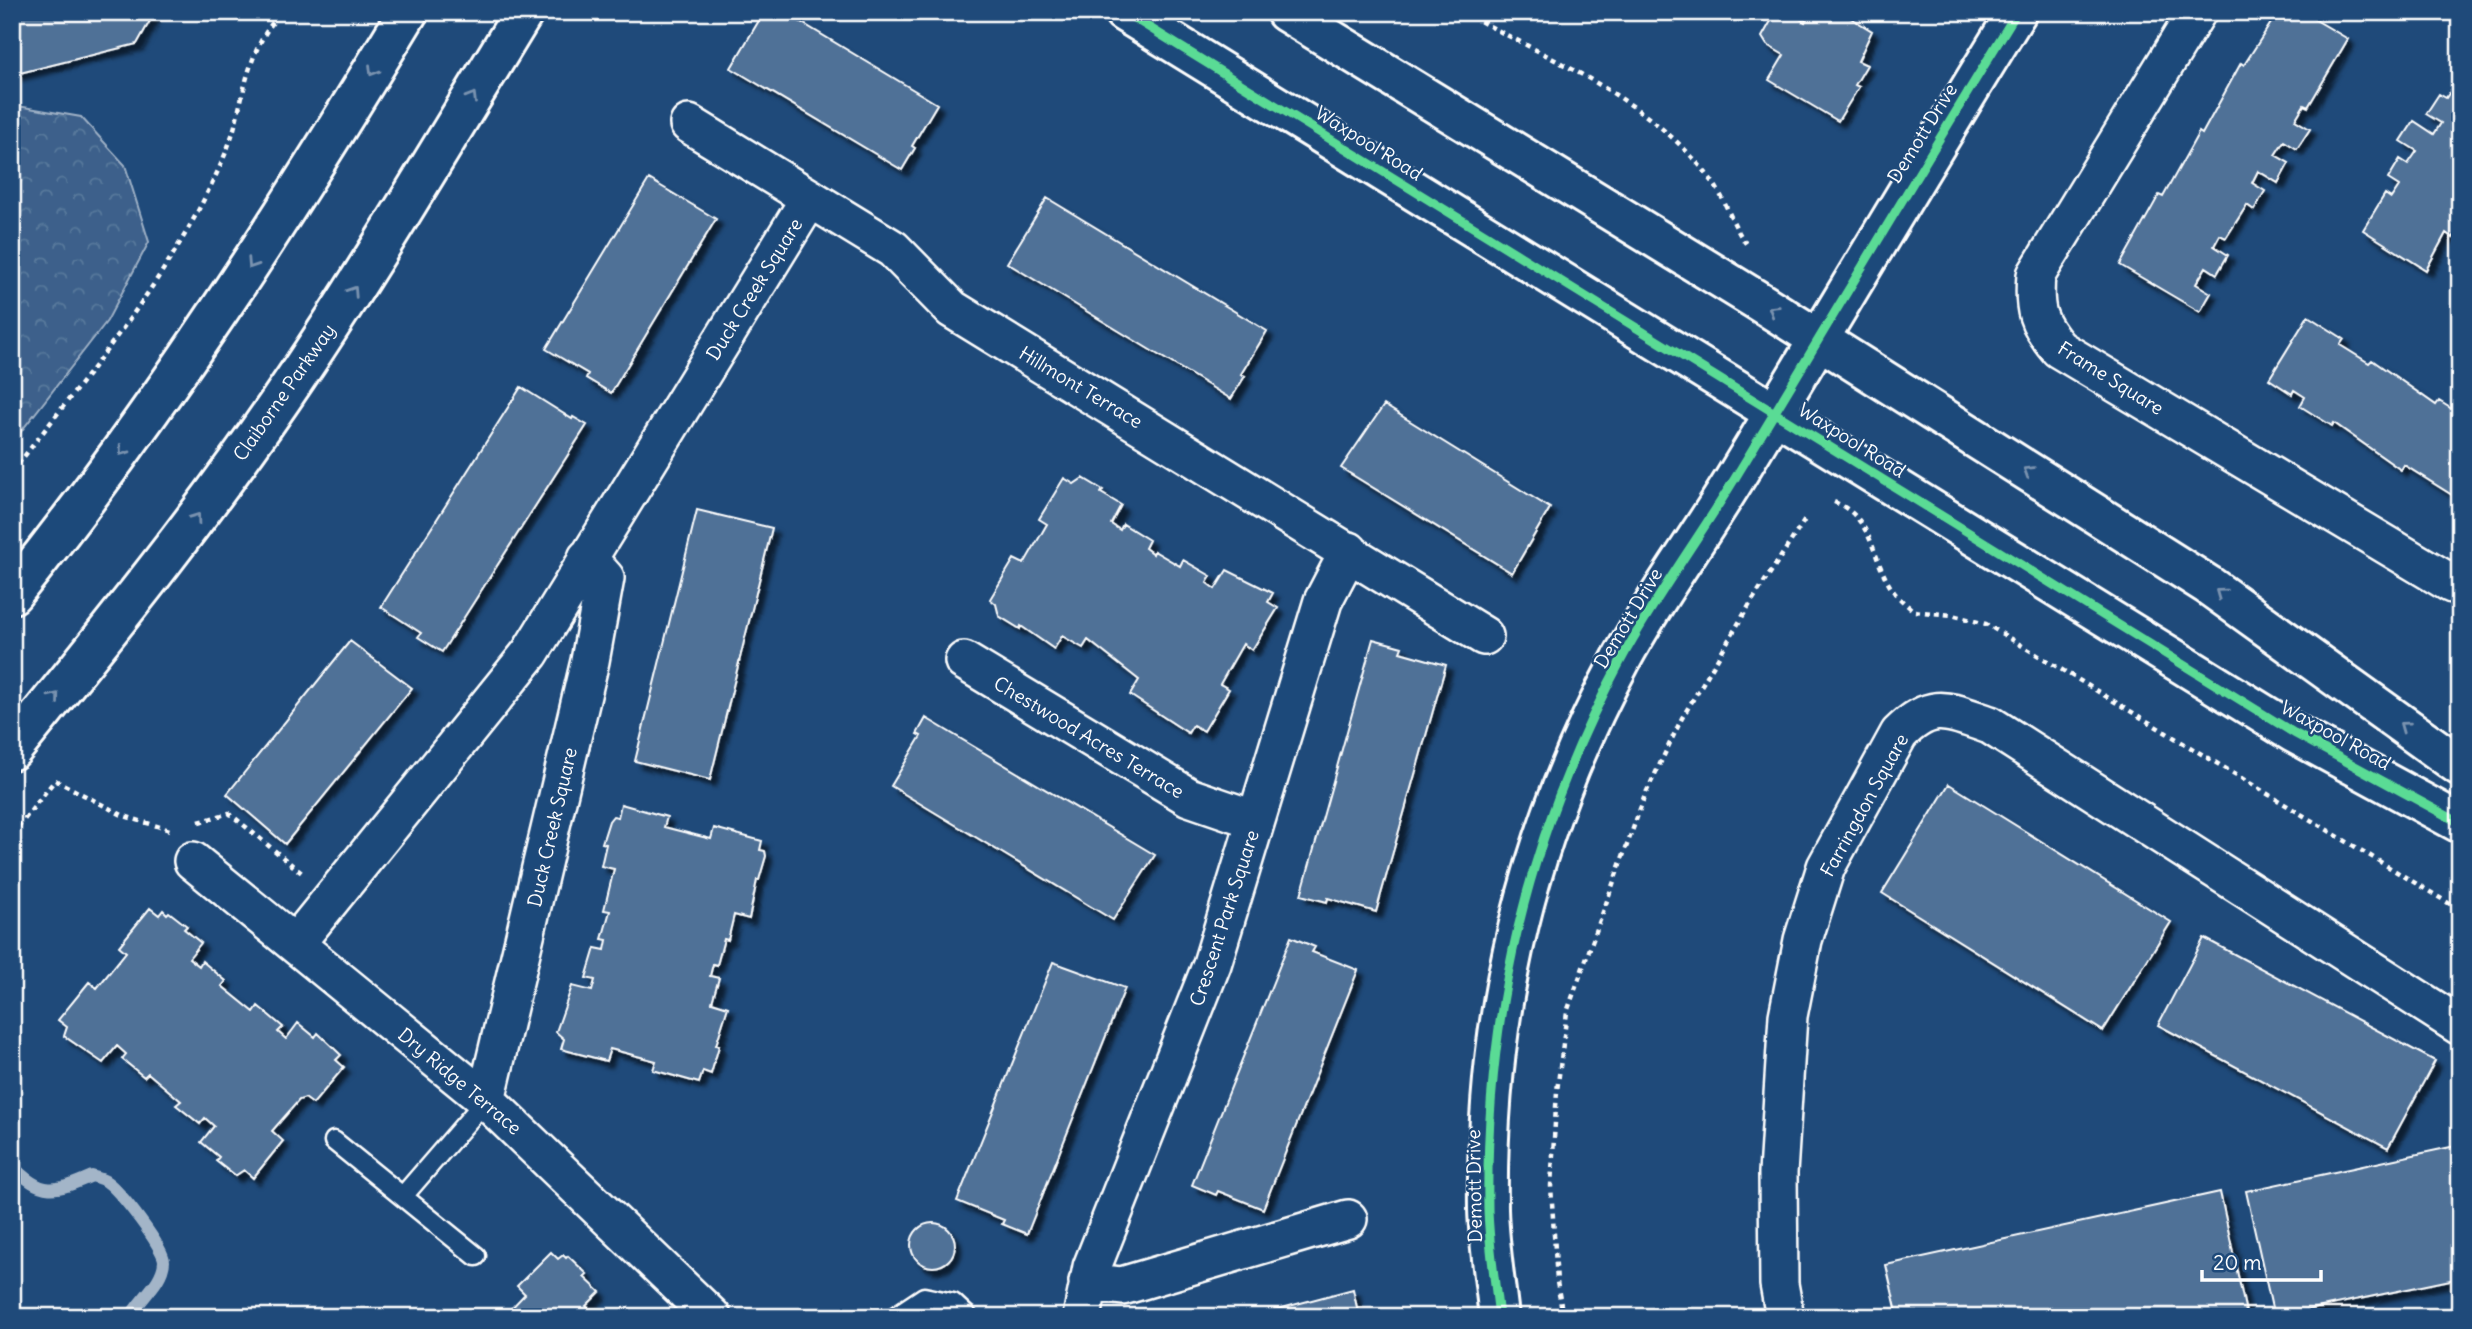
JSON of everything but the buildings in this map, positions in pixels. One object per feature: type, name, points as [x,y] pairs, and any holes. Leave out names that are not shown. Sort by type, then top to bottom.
[{"type":"street","points":[[12,594],[109,469],[189,359],[314,167],[408,12]]},
{"type":"street","name":"Claiborne Parkway","points":[[12,750],[159,569],[296,378],[370,265],[524,12]]},
{"type":"street","name":"Waxpool Road","points":[[1124,12],[2294,733],[2460,823]]},
{"type":"street","name":"Waxpool Road","points":[[1286,12],[1818,338],[2208,585],[2460,766]]},
{"type":"street","name":"Demott Drive","points":[[1499,1317],[1489,1213],[1488,1141],[1496,1032],[1512,943],[1541,838],[1581,737],[1623,656],[2017,12]]},
{"type":"street","name":"Frame Square","points":[[2197,12],[2036,275],[2034,302],[2041,328],[2059,349],[2452,584],[2460,584]]},
{"type":"street","name":"Hillmont Terrace","points":[[689,124],[892,249],[952,309],[1484,636]]},
{"type":"street","name":"Duck Creek Square","points":[[295,944],[530,653],[810,198]]},
{"type":"street","name":"Crescent Park Square","points":[[1085,1299],[1212,964],[1323,600],[1349,551]]},
{"type":"street","name":"Duck Creek Square","points":[[486,1100],[590,661],[605,578],[587,558]]},
{"type":"street","name":"Chestwood Acres Terrace","points":[[964,661],[1189,797],[1256,820]]},
{"type":"street","name":"Farringdon Square","points":[[1785,1317],[1779,1284],[1778,1173],[1788,1016],[1803,940],[1826,867],[1899,734],[1916,717],[1944,710],[1990,726],[2460,1026]]},
{"type":"street","name":"Dry Ridge Terrace","points":[[193,861],[486,1100],[712,1317]]},
{"type":"street","name":"Crescent Park Square","points":[[1085,1299],[1348,1219]]},
{"type":"lane","points":[[403,1196],[486,1100]]},
{"type":"lane","points":[[334,1141],[476,1256]]},
{"type":"lane","points":[[894,1317],[924,1297],[953,1303],[968,1317]]},
{"type":"path","points":[[12,472],[106,349],[198,210],[233,131],[251,62],[261,38],[282,12]]},
{"type":"path","points":[[1463,12],[1572,68],[1620,98],[1662,130],[1709,177],[1721,194],[1737,231],[1752,250]]},
{"type":"path","points":[[1834,502],[1852,509],[1875,550],[1893,591],[1914,611],[1952,615],[1986,624],[2460,910]]},
{"type":"path","points":[[1563,1317],[1557,1283],[1550,1186],[1556,1091],[1567,1012],[1645,794],[1682,718],[1750,604],[1806,519]]},
{"type":"path","points":[[12,835],[55,780],[124,816],[170,830],[182,827]]},
{"type":"path","points":[[194,823],[229,813],[332,898]]},
{"type":"green space","points":[[12,105],[81,117],[125,165],[149,242],[107,321],[12,443]]},
{"type":"waterway","points":[[12,1165],[41,1187],[68,1186],[92,1176],[102,1179],[113,1187],[131,1208],[157,1244],[164,1261],[160,1276],[130,1317]]},
{"type":"cycle path","points":[[1124,12],[2294,733],[2460,823]]},
{"type":"cycle path","points":[[1499,1317],[1488,1209],[1494,1065],[1518,926],[1537,858],[1561,791],[1588,725],[1635,636],[1725,494],[2017,12]]}]
